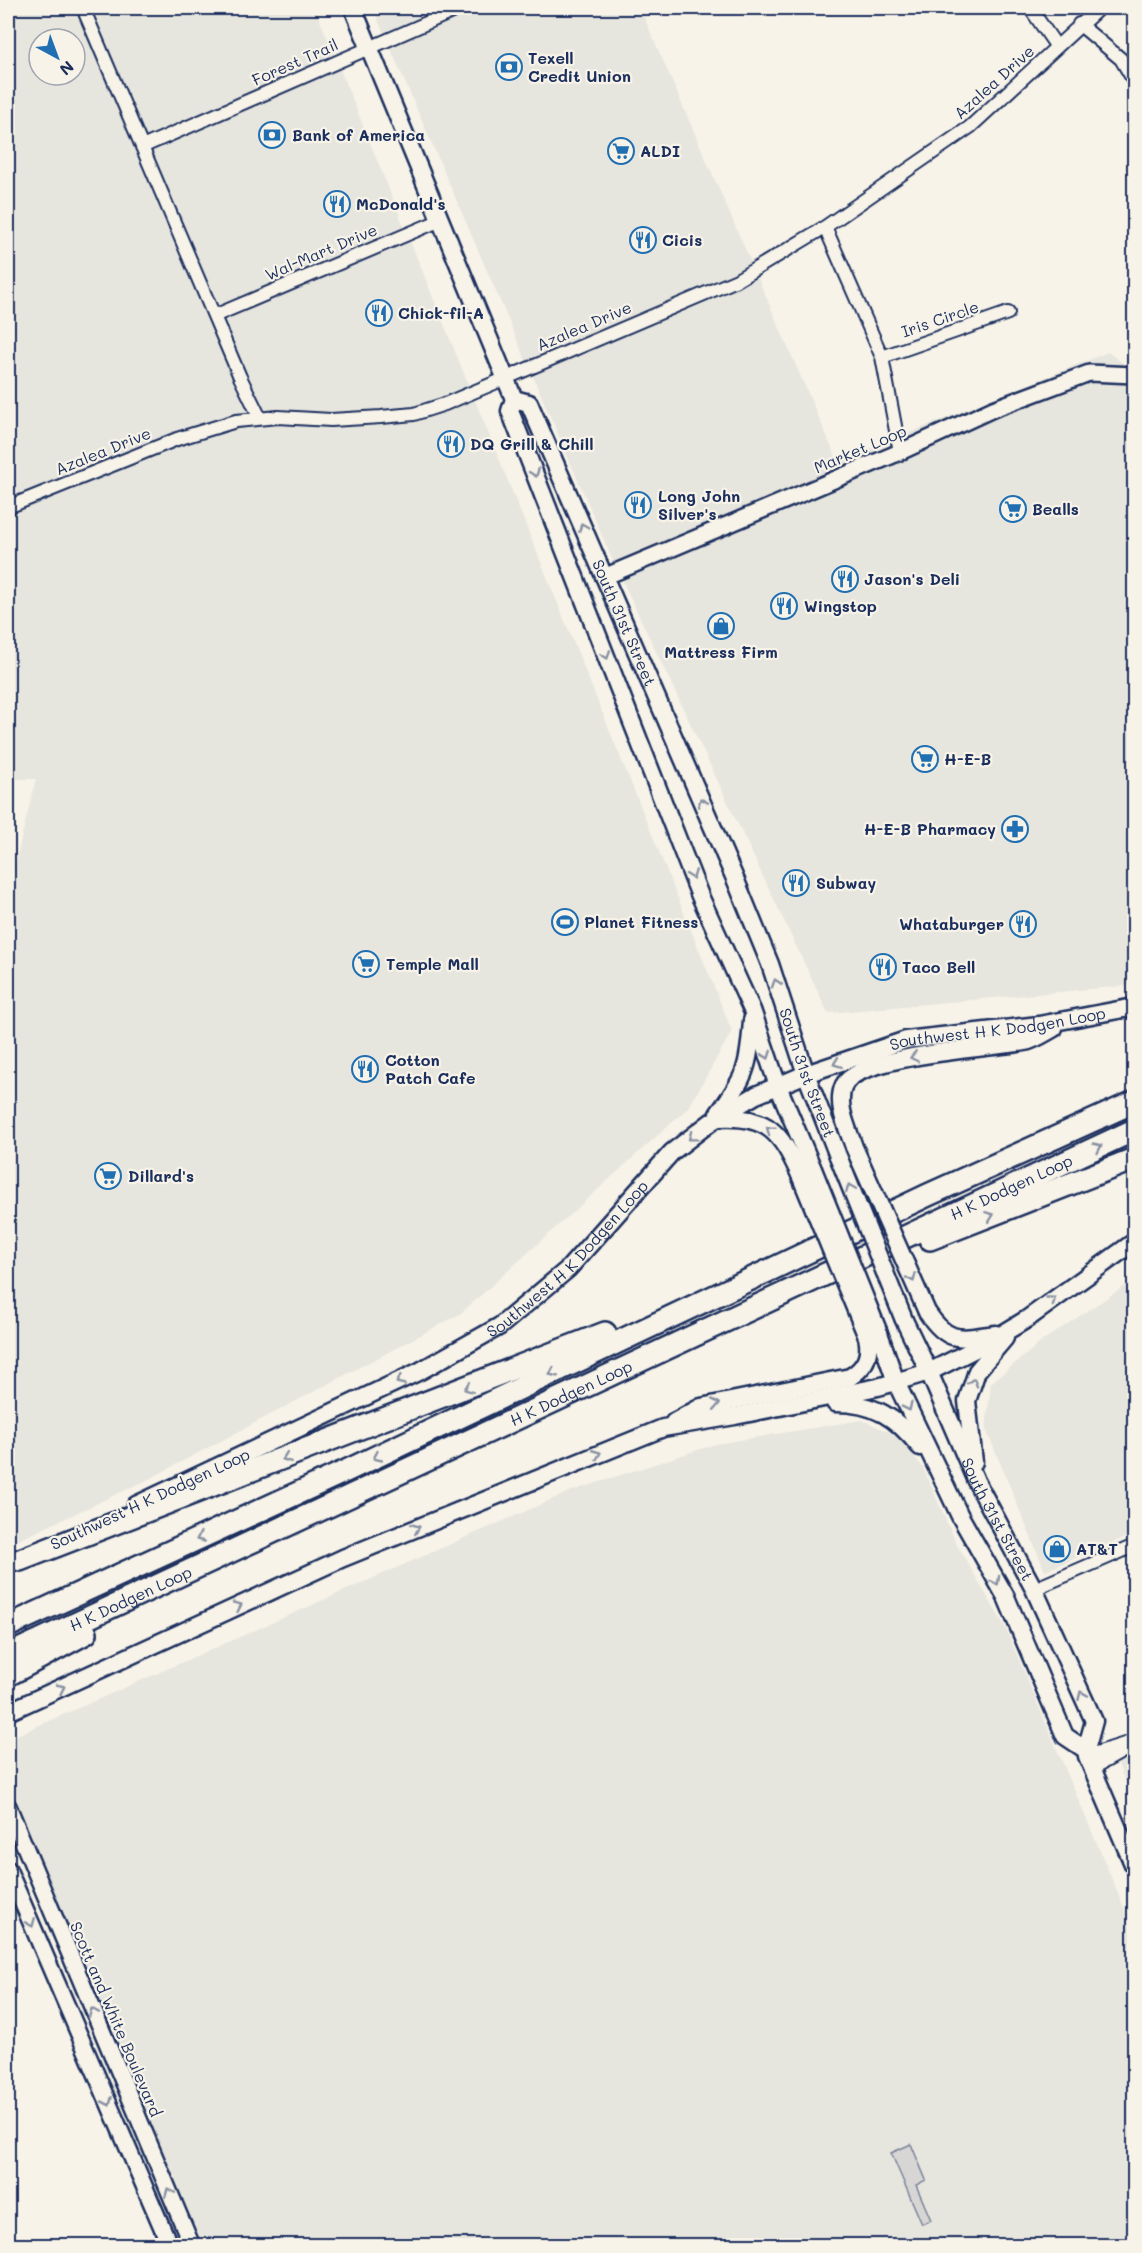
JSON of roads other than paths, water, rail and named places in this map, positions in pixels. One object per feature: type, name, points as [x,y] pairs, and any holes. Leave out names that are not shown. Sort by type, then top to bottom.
[{"type":"highway","name":"H K Dodgen Loop","points":[[8,1626],[348,1470],[928,1195],[1134,1101]]},
{"type":"highway","name":"H K Dodgen Loop","points":[[8,1655],[472,1441],[644,1357],[1134,1130]]},
{"type":"highway","points":[[644,1357],[715,1334],[916,1244],[1134,1159]]},
{"type":"highway","points":[[14,1563],[587,1342],[807,1240],[928,1195]]},
{"type":"highway","points":[[8,1675],[269,1535]]},
{"type":"main road","name":"South 31st Street","points":[[353,8],[506,378],[514,399],[510,411],[514,422],[700,896],[752,1010],[807,1172],[873,1335],[960,1516],[1006,1597],[1065,1736],[1089,1758],[1134,1866]]},
{"type":"main road","name":"South 31st Street","points":[[514,399],[529,403],[770,964],[806,1074],[904,1320],[976,1481],[1034,1589],[1094,1721],[1089,1758]]},
{"type":"main road","name":"Southwest H K Dodgen Loop","points":[[14,1563],[420,1371],[500,1326],[568,1269],[672,1152],[715,1120],[756,1095],[806,1074],[906,1040],[1071,1020],[1134,1007]]},
{"type":"main road","points":[[715,1120],[746,1072],[750,1051],[752,1010]]},
{"type":"main road","points":[[1011,1329],[956,1338],[938,1328],[927,1312],[854,1147],[842,1112],[840,1097],[844,1084],[861,1071],[912,1056],[1028,1041],[1071,1020]]},
{"type":"main road","points":[[715,1120],[738,1117],[757,1121],[773,1131],[807,1172]]},
{"type":"main road","points":[[663,1428],[795,1404],[896,1382],[929,1372],[1011,1329],[1134,1242]]},
{"type":"main road","points":[[976,1481],[967,1401],[977,1371],[1011,1329]]},
{"type":"main road","points":[[8,1712],[343,1558],[663,1428],[701,1407],[850,1377],[858,1372],[868,1356],[873,1335]]},
{"type":"main road","points":[[795,1404],[858,1403],[890,1418],[904,1428],[921,1449],[960,1516]]},
{"type":"street","points":[[83,8],[260,418]]},
{"type":"street","name":"Forest Trail","points":[[142,147],[461,8]]},
{"type":"street","points":[[1030,8],[1057,47]]},
{"type":"street","name":"Azalea Drive","points":[[8,507],[177,439],[236,421],[278,417],[331,420],[414,414],[445,404],[736,280],[825,227],[970,127],[1079,24],[1099,8]]},
{"type":"street","points":[[1079,24],[1121,59],[1134,81]]},
{"type":"street","name":"Wal-Mart Drive","points":[[214,315],[441,220]]},
{"type":"street","points":[[825,227],[882,357],[900,452]]},
{"type":"street","name":"Iris Circle","points":[[882,357],[1008,313]]},
{"type":"street","name":"Market Loop","points":[[604,577],[900,452],[993,409],[1089,373],[1134,375]]},
{"type":"street","points":[[1034,1589],[1134,1546]]},
{"type":"street","points":[[1089,1758],[1134,1743]]},
{"type":"street","name":"Scott and White Boulevard","points":[[8,1806],[192,2246]]},
{"type":"street","points":[[8,1869],[170,2246]]},
{"type":"place","name":"Texell Credit Union","points":[[509,67]]},
{"type":"place","name":"Bank of America","points":[[272,135]]},
{"type":"place","name":"ALDI","points":[[621,151]]},
{"type":"place","name":"McDonald's","points":[[337,204]]},
{"type":"place","name":"Cicis","points":[[643,240]]},
{"type":"place","name":"Chick-fil-A","points":[[379,313]]},
{"type":"place","name":"DQ Grill & Chill","points":[[451,444]]},
{"type":"place","name":"Long John Silver's","points":[[638,505]]},
{"type":"place","name":"Bealls","points":[[1013,509]]},
{"type":"place","name":"Jason's Deli","points":[[845,579]]},
{"type":"place","name":"Wingstop","points":[[784,606]]},
{"type":"place","name":"Mattress Firm","points":[[721,626]]},
{"type":"place","name":"H-E-B","points":[[925,759]]},
{"type":"place","name":"H-E-B Pharmacy","points":[[1015,829]]},
{"type":"place","name":"Subway","points":[[796,883]]},
{"type":"place","name":"Planet Fitness","points":[[565,922]]},
{"type":"place","name":"Whataburger","points":[[1023,924]]},
{"type":"place","name":"Temple Mall","points":[[366,964]]},
{"type":"place","name":"Taco Bell","points":[[883,967]]},
{"type":"place","name":"Cotton Patch Cafe","points":[[365,1069]]},
{"type":"place","name":"Dillard's","points":[[108,1176]]},
{"type":"place","name":"AT&T","points":[[1057,1549]]}]
